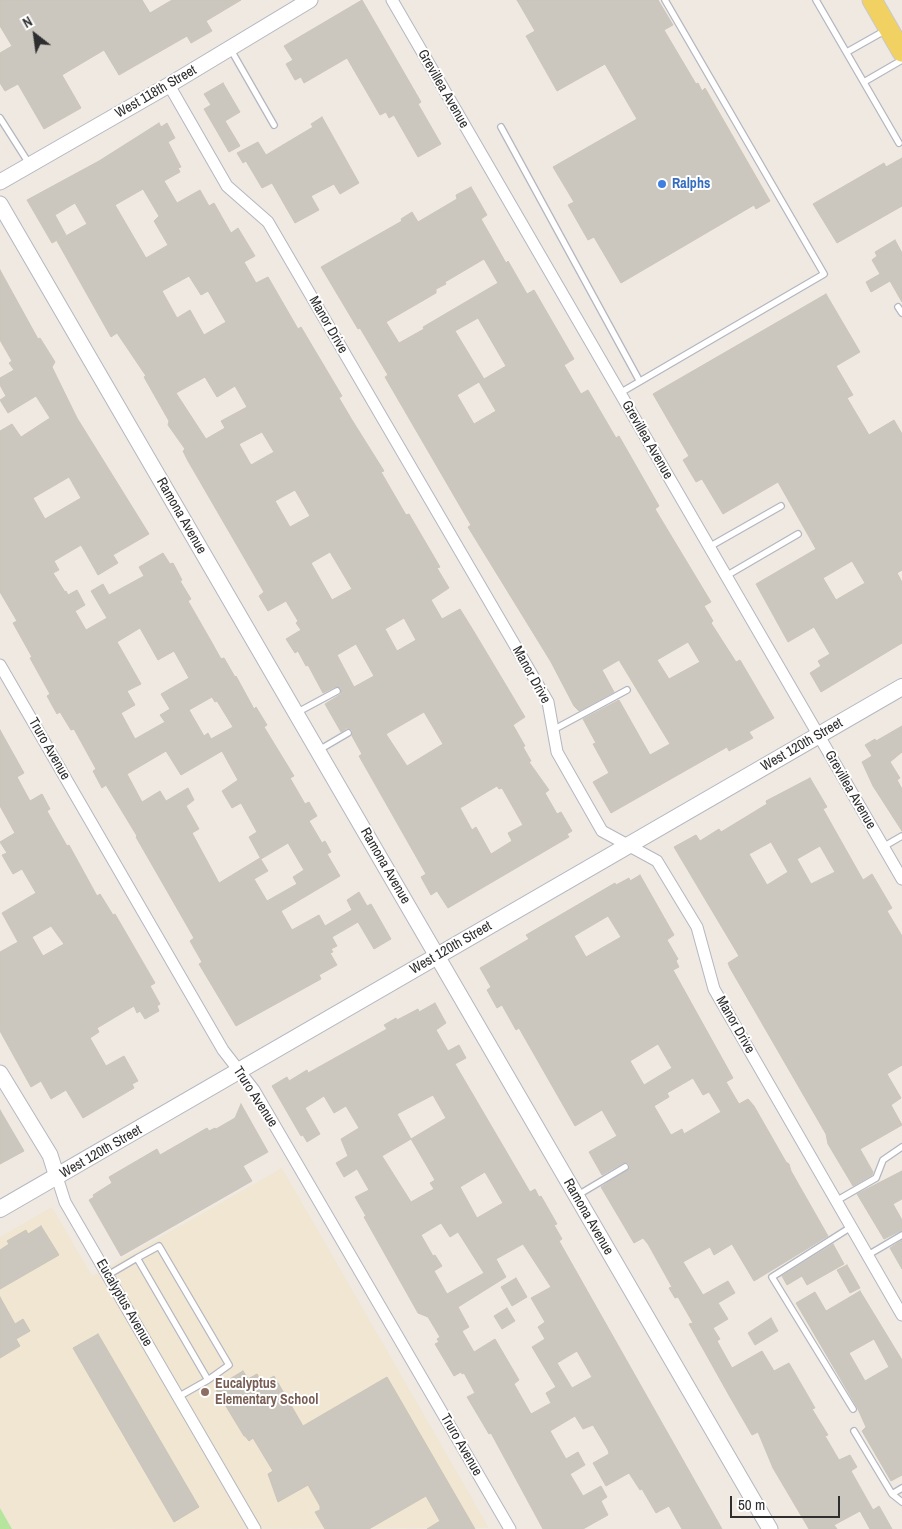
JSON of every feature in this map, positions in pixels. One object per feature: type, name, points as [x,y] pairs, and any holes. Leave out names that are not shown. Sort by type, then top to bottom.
[{"type":"main road","points":[[872,0],[902,52]]},
{"type":"main road","name":"West 120th Street","points":[[0,1210],[902,687]]},
{"type":"street","name":"West 118th Street","points":[[0,182],[169,85],[310,0]]},
{"type":"street","name":"Grevillea Avenue","points":[[392,0],[902,879]]},
{"type":"street","name":"Manor Drive","points":[[169,85],[227,186],[268,222],[548,702],[557,752],[602,831],[628,847],[657,861],[697,926],[714,989],[902,1315]]},
{"type":"street","name":"Ramona Avenue","points":[[0,204],[770,1529]]},
{"type":"street","name":"Truro Avenue","points":[[0,665],[223,1050],[254,1090],[510,1529]]},
{"type":"street","name":"Eucalyptus Avenue","points":[[0,1073],[50,1155],[65,1202],[255,1529]]},
{"type":"lane","points":[[620,393],[639,380],[824,274],[666,0]]},
{"type":"lane","points":[[816,0],[899,143]]},
{"type":"lane","points":[[847,52],[888,28]]},
{"type":"lane","points":[[230,48],[274,125]]},
{"type":"lane","points":[[864,82],[902,60]]},
{"type":"lane","points":[[0,118],[30,165]]},
{"type":"lane","points":[[501,127],[639,380]]},
{"type":"lane","points":[[898,307],[902,313]]},
{"type":"lane","points":[[709,547],[781,506]]},
{"type":"lane","points":[[726,576],[798,534]]},
{"type":"lane","points":[[553,730],[627,690]]},
{"type":"lane","points":[[296,713],[337,691]]},
{"type":"lane","points":[[318,751],[348,733]]},
{"type":"lane","points":[[883,847],[902,836]]},
{"type":"lane","points":[[836,1201],[876,1178],[883,1160],[902,1147]]},
{"type":"lane","points":[[576,1196],[625,1166]]},
{"type":"lane","points":[[851,1227],[772,1277],[853,1409]]},
{"type":"lane","points":[[868,1255],[902,1235]]},
{"type":"lane","points":[[108,1275],[159,1246],[229,1365],[208,1380],[178,1397]]},
{"type":"lane","points":[[137,1258],[208,1380]]},
{"type":"lane","points":[[854,1431],[892,1494],[902,1502]]},
{"type":"lane","points":[[892,1494],[902,1488]]},
{"type":"shaded area","name":"Eucalyptus Elementary School","points":[[282,1168],[489,1528],[12,1529],[0,1508],[0,1237],[52,1207],[92,1276]]},
{"type":"green space","points":[[0,1508],[12,1529],[0,1529]]},
{"type":"building","points":[[0,0],[142,0],[150,13],[172,0],[241,0],[206,21],[212,31],[191,43],[187,36],[119,75],[104,50],[62,75],[81,108],[44,129],[18,84],[5,91],[0,83],[0,53],[12,46],[0,26]]},
{"type":"building","points":[[362,0],[421,102],[418,104],[441,144],[418,157],[394,115],[389,118],[386,112],[380,115],[347,58],[304,83],[301,77],[295,80],[286,64],[293,60],[284,46]]},
{"type":"building","name":"Ralphs","points":[[517,0],[658,0],[673,25],[664,30],[696,84],[698,83],[702,91],[705,88],[770,201],[756,209],[754,205],[621,283],[594,237],[588,240],[568,205],[574,202],[553,167],[637,119],[605,64],[557,91],[526,36],[535,31]]},
{"type":"building","points":[[223,83],[240,112],[225,121],[240,146],[229,152],[204,109],[211,105],[204,94]]},
{"type":"building","points":[[322,117],[359,183],[340,194],[334,184],[311,196],[319,210],[295,223],[272,183],[262,188],[246,161],[243,163],[237,153],[258,142],[266,155],[313,127],[311,124]]},
{"type":"building","points":[[159,123],[161,127],[167,123],[175,138],[168,142],[181,167],[178,168],[180,172],[164,181],[177,203],[200,190],[209,206],[214,203],[231,233],[238,228],[255,256],[244,262],[256,283],[268,277],[298,329],[301,327],[342,396],[339,398],[384,471],[381,472],[406,515],[409,514],[440,567],[437,568],[449,588],[431,600],[442,619],[460,609],[525,717],[513,725],[525,746],[523,747],[531,761],[529,762],[549,790],[545,793],[557,814],[561,812],[572,831],[567,834],[569,837],[448,908],[437,891],[431,895],[421,877],[426,874],[359,756],[362,754],[352,736],[352,730],[347,728],[341,732],[325,704],[341,694],[341,688],[335,687],[323,693],[308,665],[306,666],[298,651],[295,653],[286,639],[301,630],[286,601],[268,611],[259,596],[264,592],[188,461],[183,451],[185,449],[168,425],[169,421],[144,377],[146,376],[117,333],[111,337],[57,241],[87,224],[75,203],[55,215],[66,235],[52,243],[27,200],[99,161]],"holes":[[[143,189],[159,216],[154,221],[168,245],[146,258],[115,205]],[[189,276],[201,295],[208,291],[226,322],[204,335],[190,310],[177,318],[162,291]],[[205,377],[217,397],[235,386],[247,407],[221,421],[225,428],[206,439],[176,393]],[[262,432],[274,452],[251,465],[239,444]],[[295,490],[310,516],[290,527],[275,501]],[[330,552],[352,589],[332,600],[311,563]],[[404,618],[416,640],[397,651],[385,629]],[[356,644],[374,676],[354,687],[337,655]],[[424,712],[443,744],[407,766],[386,734]],[[497,786],[499,789],[502,788],[523,825],[508,833],[512,841],[491,854],[476,827],[472,830],[460,808]]]},
{"type":"building","points":[[902,158],[902,206],[837,243],[813,204],[884,163],[886,167]]},
{"type":"building","points":[[471,187],[487,215],[481,219],[506,263],[508,261],[527,294],[534,290],[574,359],[564,365],[581,394],[588,390],[616,438],[619,436],[659,506],[655,509],[711,602],[704,606],[713,621],[711,623],[736,662],[740,660],[774,718],[749,732],[753,738],[729,751],[727,747],[611,813],[593,782],[609,773],[593,744],[596,743],[583,719],[619,700],[650,755],[670,744],[619,660],[602,670],[614,692],[579,711],[574,706],[551,662],[468,527],[471,525],[385,377],[388,375],[321,267],[402,221],[401,219],[412,212],[418,222],[457,199],[456,195]],"holes":[[[484,259],[498,283],[399,343],[386,322],[436,293],[436,289],[446,284],[445,282]],[[478,318],[506,366],[484,379],[455,331]],[[479,382],[496,411],[474,424],[457,395]],[[688,642],[700,662],[669,679],[657,660]]]},
{"type":"building","points":[[895,240],[902,253],[902,302],[890,281],[871,292],[866,282],[880,274],[872,260],[877,256],[875,252]]},
{"type":"building","points":[[0,270],[38,339],[40,338],[55,362],[52,367],[77,418],[149,534],[113,555],[118,563],[98,575],[81,545],[54,561],[59,570],[53,573],[65,592],[68,595],[77,590],[85,605],[75,611],[86,630],[107,618],[91,591],[103,584],[109,595],[144,576],[139,567],[163,553],[170,564],[173,563],[182,580],[180,581],[191,599],[188,601],[221,659],[224,658],[254,709],[256,707],[267,725],[264,727],[294,776],[290,778],[305,804],[309,802],[317,816],[309,821],[322,843],[325,841],[331,852],[327,854],[340,876],[281,911],[292,930],[319,915],[325,926],[352,910],[347,900],[359,892],[367,906],[371,904],[391,939],[374,949],[358,922],[332,937],[337,946],[331,949],[333,952],[330,953],[337,965],[319,975],[321,979],[236,1026],[199,964],[202,962],[190,941],[194,938],[137,836],[106,785],[102,788],[93,771],[96,769],[74,729],[71,730],[60,712],[57,714],[47,696],[50,694],[13,623],[17,621],[0,592],[0,431],[12,424],[21,437],[50,418],[36,396],[8,413],[0,400],[6,396],[0,385],[0,378],[14,370],[9,363],[12,361],[0,340]],"holes":[[[69,477],[81,498],[45,519],[33,498]],[[140,628],[158,660],[174,651],[189,678],[161,694],[170,709],[160,715],[165,722],[135,739],[121,713],[135,705],[127,691],[141,684],[117,642]],[[212,697],[215,702],[217,701],[233,727],[211,739],[208,733],[204,736],[189,710]],[[166,751],[181,775],[222,751],[238,780],[222,791],[232,808],[241,803],[257,832],[249,837],[261,859],[288,843],[304,870],[293,877],[297,884],[267,901],[254,879],[268,871],[260,858],[219,883],[192,833],[199,829],[186,806],[194,800],[188,788],[166,801],[160,791],[142,802],[127,774]]]},
{"type":"building","points":[[826,294],[860,352],[836,366],[853,395],[847,398],[869,435],[894,420],[902,434],[902,570],[897,573],[902,582],[902,643],[821,692],[810,673],[821,666],[818,661],[830,654],[814,627],[788,642],[756,584],[816,549],[778,482],[723,514],[702,479],[696,482],[683,460],[689,456],[653,394]],"holes":[[[852,561],[865,583],[836,600],[823,578]]]},
{"type":"building","points":[[902,726],[902,752],[890,762],[900,778],[897,780],[902,789],[902,831],[873,786],[862,762],[872,756],[865,745]]},
{"type":"building","points":[[0,730],[24,773],[17,777],[30,801],[42,794],[50,809],[47,811],[67,846],[69,845],[97,896],[100,894],[113,915],[115,914],[155,983],[150,986],[160,1004],[157,1006],[159,1011],[145,1019],[140,1011],[137,1013],[134,1006],[97,1028],[99,1032],[90,1038],[106,1066],[124,1056],[138,1081],[132,1084],[134,1088],[83,1118],[66,1090],[51,1099],[41,1081],[31,1087],[0,1031],[0,952],[18,942],[2,913],[36,893],[22,869],[13,874],[2,855],[7,853],[0,842],[15,833],[0,806]],"holes":[[[51,926],[64,944],[43,956],[32,937]]]},
{"type":"building","points":[[810,778],[827,807],[823,809],[863,880],[872,874],[892,908],[887,911],[902,936],[902,1065],[887,1074],[901,1098],[891,1105],[902,1125],[860,1149],[873,1172],[872,1175],[853,1186],[828,1144],[826,1134],[730,968],[728,963],[739,956],[674,847],[696,835],[700,841],[719,829],[721,832],[767,804],[766,801]],"holes":[[[771,842],[788,872],[767,885],[749,854]],[[820,846],[835,872],[811,884],[797,859]]]},
{"type":"building","points":[[640,875],[674,935],[667,940],[678,959],[676,961],[679,967],[673,970],[733,1078],[726,1082],[739,1104],[748,1099],[754,1106],[786,1162],[789,1164],[791,1171],[828,1236],[754,1281],[732,1244],[714,1255],[710,1247],[683,1262],[703,1295],[728,1281],[735,1293],[718,1303],[728,1319],[713,1328],[720,1339],[717,1341],[732,1368],[762,1351],[774,1371],[789,1363],[815,1408],[812,1409],[828,1435],[825,1436],[839,1460],[850,1455],[857,1467],[851,1471],[873,1510],[879,1506],[892,1529],[870,1529],[860,1511],[834,1525],[837,1529],[809,1529],[773,1468],[758,1432],[752,1435],[730,1397],[689,1324],[693,1323],[678,1297],[675,1298],[669,1288],[672,1287],[648,1244],[643,1238],[634,1243],[601,1187],[630,1167],[628,1163],[623,1163],[602,1175],[589,1152],[617,1136],[602,1110],[575,1126],[519,1028],[516,1030],[502,1005],[497,1008],[487,990],[491,987],[480,968],[529,939],[526,935],[615,883],[616,885],[629,878],[630,881]],"holes":[[[608,916],[621,937],[586,957],[574,936]],[[658,1044],[672,1068],[644,1085],[630,1061]],[[693,1078],[703,1095],[709,1092],[721,1112],[684,1134],[682,1129],[671,1135],[654,1106],[669,1097],[667,1093]]]},
{"type":"building","points":[[435,1003],[446,1023],[436,1030],[448,1051],[459,1045],[466,1058],[455,1064],[530,1192],[535,1189],[539,1197],[541,1196],[557,1224],[554,1225],[562,1239],[559,1241],[722,1529],[682,1529],[669,1506],[656,1513],[642,1489],[640,1490],[629,1473],[606,1486],[593,1463],[609,1454],[608,1450],[593,1425],[583,1429],[575,1416],[550,1431],[566,1459],[578,1452],[585,1465],[570,1474],[583,1496],[601,1486],[607,1497],[601,1501],[608,1515],[583,1529],[543,1529],[491,1433],[489,1434],[467,1397],[475,1393],[464,1373],[462,1374],[461,1372],[454,1376],[435,1344],[439,1342],[437,1339],[440,1337],[428,1317],[418,1313],[364,1217],[366,1216],[355,1197],[369,1190],[357,1169],[344,1177],[336,1163],[348,1156],[341,1139],[359,1128],[346,1106],[334,1113],[324,1096],[305,1108],[320,1134],[307,1142],[303,1135],[301,1136],[272,1086],[287,1077],[289,1081],[307,1070],[308,1073],[387,1029],[384,1025],[396,1018],[397,1020],[418,1009],[419,1012]],"holes":[[[433,1095],[446,1118],[411,1139],[397,1114]],[[411,1139],[435,1180],[430,1183],[434,1189],[411,1202],[382,1156]],[[485,1172],[503,1203],[477,1218],[460,1187]],[[441,1223],[450,1237],[458,1232],[484,1273],[447,1294],[434,1271],[442,1266],[435,1255],[433,1256],[421,1235]],[[523,1244],[551,1287],[531,1298],[545,1322],[538,1327],[545,1339],[532,1347],[556,1387],[546,1393],[551,1403],[531,1414],[514,1384],[519,1380],[495,1339],[474,1352],[462,1331],[469,1327],[458,1307],[506,1277],[496,1259]],[[577,1351],[592,1377],[572,1388],[557,1363]]]},
{"type":"building","points":[[241,1104],[268,1152],[243,1166],[252,1181],[121,1256],[89,1200],[94,1197],[93,1195],[112,1183],[109,1177],[157,1149],[160,1155],[207,1128],[209,1131],[216,1129],[235,1118]]},
{"type":"building","points":[[0,1110],[24,1151],[0,1164]]},
{"type":"building","points":[[902,1171],[902,1199],[893,1204],[902,1220],[902,1230],[884,1239],[857,1194]]},
{"type":"building","points":[[41,1226],[59,1255],[0,1289],[0,1250],[9,1244],[7,1241],[26,1230],[28,1234]]},
{"type":"building","points":[[902,1240],[902,1269],[890,1248]]},
{"type":"building","points":[[833,1244],[844,1264],[807,1285],[802,1276],[787,1285],[782,1276]]},
{"type":"building","points":[[847,1265],[860,1288],[850,1293],[837,1270]]},
{"type":"building","points":[[516,1278],[527,1297],[512,1306],[501,1287]]},
{"type":"building","points":[[860,1291],[902,1360],[902,1475],[891,1481],[862,1431],[866,1427],[857,1407],[796,1303],[815,1292],[826,1311]],"holes":[[[874,1339],[889,1367],[865,1381],[849,1353]]]},
{"type":"building","points":[[0,1297],[15,1324],[23,1319],[30,1331],[16,1339],[20,1346],[0,1358]]},
{"type":"building","points":[[507,1308],[515,1321],[502,1329],[494,1316]]},
{"type":"building","points":[[771,1318],[778,1331],[755,1345],[748,1333]]},
{"type":"building","points":[[98,1334],[199,1507],[174,1522],[73,1348]]},
{"type":"building","points":[[243,1371],[248,1379],[257,1374],[262,1383],[274,1376],[303,1426],[387,1377],[475,1529],[427,1529],[440,1521],[426,1496],[369,1529],[325,1529],[315,1512],[320,1510],[320,1506],[308,1485],[278,1502],[268,1474],[273,1471],[253,1438],[249,1441],[244,1436],[215,1388]]},
{"type":"place","name":"Ralphs","points":[[662,184]]},
{"type":"place","name":"Eucalyptus Elementary School","points":[[205,1392]]}]
